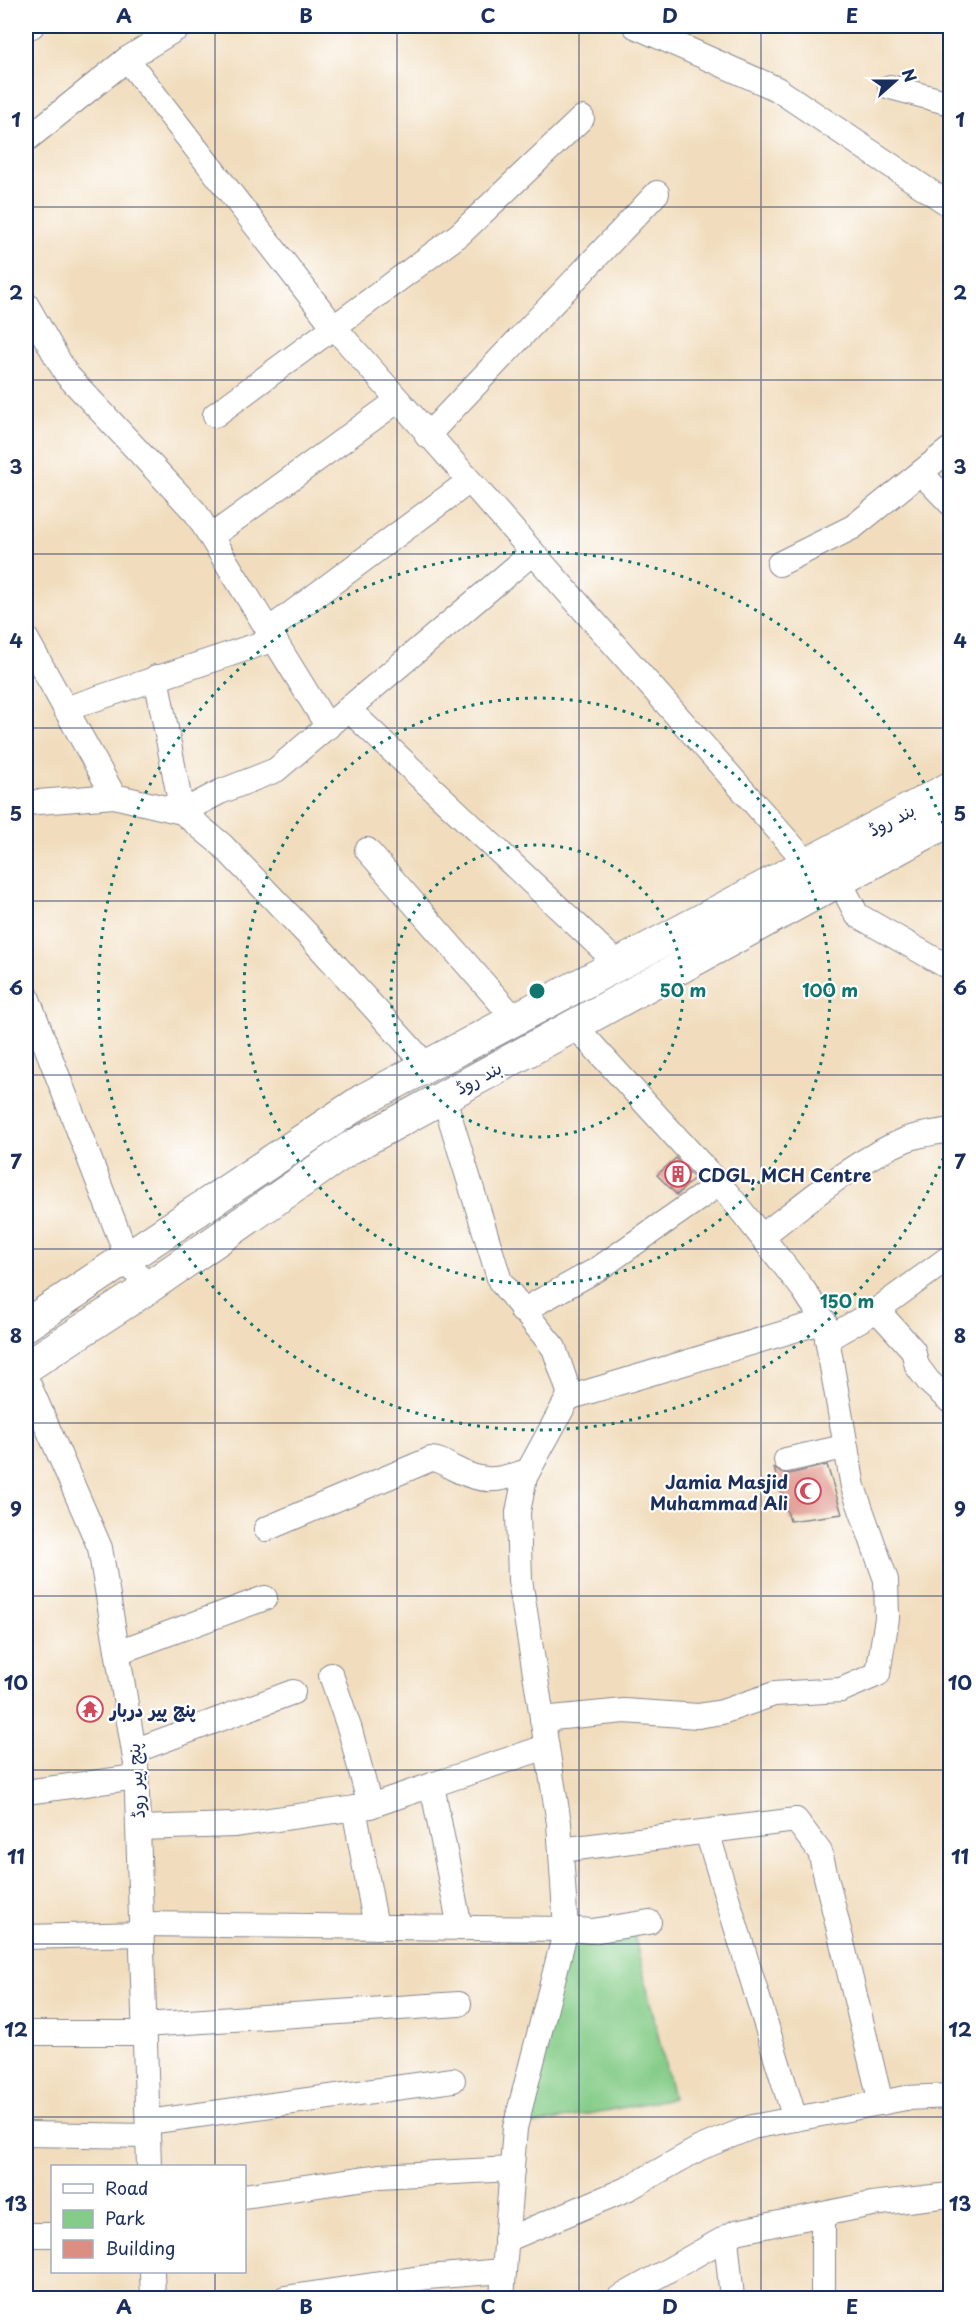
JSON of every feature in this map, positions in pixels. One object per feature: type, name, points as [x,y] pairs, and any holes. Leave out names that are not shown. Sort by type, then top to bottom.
[{"type":"main road","name":"بند روڈ","points":[[26,1325],[128,1259],[339,1114],[617,963],[951,788]]},
{"type":"main road","name":"بند روڈ","points":[[26,1367],[146,1289],[303,1178],[443,1095],[951,820]]},
{"type":"street","points":[[26,28],[32,26]]},
{"type":"street","points":[[26,140],[127,59],[181,26]]},
{"type":"street","points":[[635,26],[777,89],[951,205]]},
{"type":"street","points":[[127,59],[333,327],[531,554],[807,863]]},
{"type":"street","points":[[890,87],[951,102]]},
{"type":"street","points":[[215,415],[460,234],[582,118]]},
{"type":"street","points":[[428,436],[657,193]]},
{"type":"street","points":[[26,304],[67,375],[196,513],[328,727]]},
{"type":"street","points":[[212,536],[397,401]]},
{"type":"street","points":[[779,564],[853,527],[951,448]]},
{"type":"street","points":[[921,473],[951,503]]},
{"type":"street","points":[[65,709],[272,635],[468,482]]},
{"type":"street","points":[[182,812],[220,792],[276,770],[531,554]]},
{"type":"street","points":[[26,638],[114,796]]},
{"type":"street","points":[[156,678],[182,812]]},
{"type":"street","points":[[348,710],[617,963]]},
{"type":"street","points":[[26,803],[114,796],[182,812],[230,852],[426,1065]]},
{"type":"street","points":[[367,850],[514,1018]]},
{"type":"street","points":[[839,880],[857,915],[951,968]]},
{"type":"street","points":[[26,994],[128,1259],[146,1289]]},
{"type":"street","points":[[542,1719],[624,1711],[698,1716],[722,1712],[774,1694],[841,1690],[878,1674],[887,1618],[886,1580],[852,1487],[825,1330],[762,1236],[719,1184],[574,1025]]},
{"type":"street","points":[[443,1095],[500,1281],[554,1348],[568,1398],[528,1471],[518,1512],[520,1580],[561,1850],[566,1929],[515,2128],[502,2298]]},
{"type":"street","points":[[762,1236],[844,1174],[881,1152],[907,1139],[951,1130]]},
{"type":"street","points":[[522,1311],[598,1269],[719,1184]]},
{"type":"street","points":[[568,1398],[825,1330],[877,1310],[951,1257]]},
{"type":"street","points":[[877,1310],[913,1350],[917,1366],[929,1382],[951,1401]]},
{"type":"street","name":"پنج پیر روڈ","points":[[26,1378],[100,1548],[134,1751],[149,2165]]},
{"type":"street","points":[[786,1460],[844,1448]]},
{"type":"street","points":[[266,1529],[431,1459],[441,1461],[482,1481],[497,1480],[528,1471]]},
{"type":"street","points":[[118,1652],[265,1598]]},
{"type":"street","points":[[331,1675],[350,1730],[362,1807],[376,1927]]},
{"type":"street","points":[[134,1751],[293,1692]]},
{"type":"street","points":[[138,1828],[234,1825],[362,1807],[546,1747]]},
{"type":"street","points":[[26,1792],[136,1777]]},
{"type":"street","points":[[432,1785],[460,1928]]},
{"type":"street","points":[[561,1850],[796,1820],[820,1852],[881,2103]]},
{"type":"street","points":[[707,1832],[795,2119]]},
{"type":"street","points":[[26,1937],[141,1929],[376,1927],[592,1931],[649,1922]]},
{"type":"street","points":[[26,2033],[144,2029],[459,2004]]},
{"type":"street","points":[[26,2134],[148,2129],[453,2079]]},
{"type":"street","points":[[506,2240],[629,2188],[700,2148],[752,2127],[906,2098],[951,2096]]},
{"type":"street","points":[[246,2196],[379,2176],[512,2169]]},
{"type":"street","points":[[619,2298],[736,2232],[872,2204],[951,2194]]},
{"type":"street","points":[[823,2214],[823,2298]]},
{"type":"street","points":[[26,2235],[51,2235]]},
{"type":"street","points":[[726,2238],[732,2298]]},
{"type":"street","points":[[285,2298],[427,2277],[504,2271]]},
{"type":"street","points":[[153,2273],[153,2298]]},
{"type":"green space","points":[[632,1926],[673,2098],[515,2128],[566,1929]]},
{"type":"building","name":"CDGL, MCH Centre","points":[[676,1158],[694,1178],[677,1195],[657,1175]]},
{"type":"building","name":"Jamia Masjid Muhammad Ali","points":[[827,1465],[842,1514],[790,1521],[774,1468],[781,1473],[789,1474]]},
{"type":"place","name":"CDGL, MCH Centre","points":[[678,1174]]},
{"type":"place","name":"Jamia Masjid Muhammad Ali","points":[[808,1491]]},
{"type":"place","name":"پنج پیر دربار","points":[[90,1709]]}]
